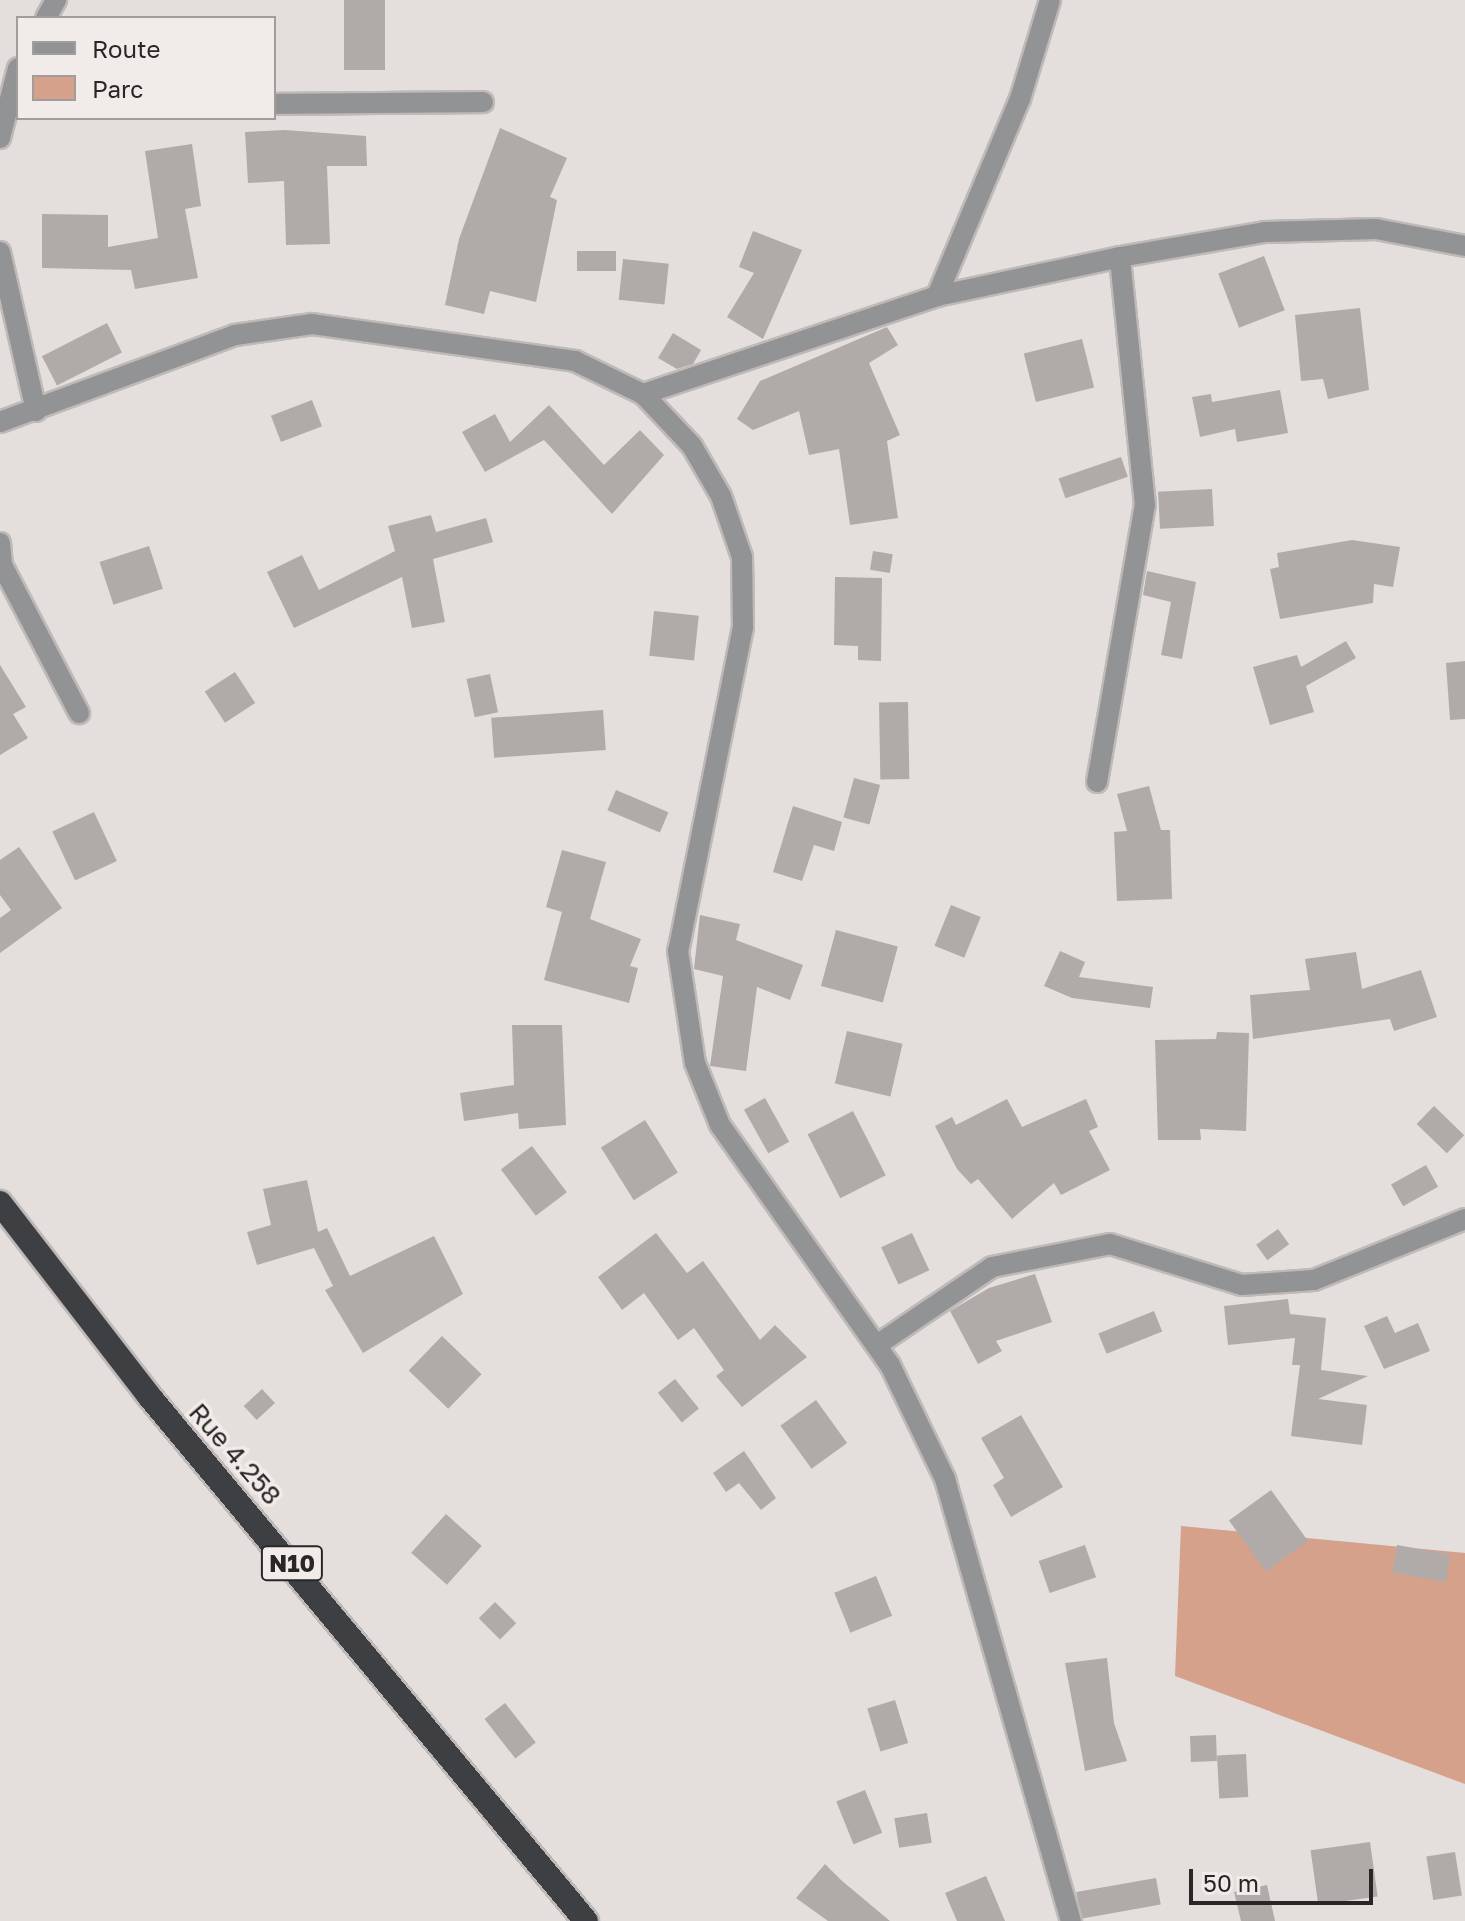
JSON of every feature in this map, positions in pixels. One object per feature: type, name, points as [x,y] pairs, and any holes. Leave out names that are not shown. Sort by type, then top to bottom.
[{"type":"highway","name":"Rue 4.258","points":[[0,1203],[149,1396],[586,1921]]},
{"type":"street","points":[[937,296],[1020,99],[1050,0]]},
{"type":"street","points":[[0,138],[13,106],[16,83]]},
{"type":"street","points":[[276,104],[483,102]]},
{"type":"street","points":[[643,394],[937,296],[1120,257],[1265,232],[1376,229],[1465,246]]},
{"type":"street","points":[[0,252],[36,411]]},
{"type":"street","points":[[1097,782],[1145,505],[1120,257]]},
{"type":"street","points":[[0,422],[235,335],[312,324],[575,361],[643,394],[692,446],[721,496],[742,557],[743,627],[678,951],[695,1063],[720,1125],[877,1345],[945,1479],[1071,1921]]},
{"type":"street","points":[[0,543],[2,565],[79,713]]},
{"type":"street","points":[[877,1345],[992,1267],[1110,1244],[1242,1285],[1314,1280],[1465,1219]]},
{"type":"green space","points":[[1181,1526],[1465,1553],[1465,1784],[1175,1676]]},
{"type":"building","points":[[344,0],[385,0],[385,70],[344,70]]},
{"type":"building","points":[[500,128],[567,158],[550,197],[557,200],[536,302],[490,291],[484,314],[445,305],[459,239]]},
{"type":"building","points":[[285,130],[366,136],[367,166],[327,166],[330,244],[286,245],[284,181],[248,183],[245,132]]},
{"type":"building","points":[[192,144],[201,206],[185,209],[198,278],[135,289],[131,270],[42,268],[42,214],[108,215],[108,247],[158,238],[145,151]]},
{"type":"building","points":[[753,231],[802,250],[763,339],[727,317],[754,273],[739,267]]},
{"type":"building","points":[[577,251],[616,251],[616,271],[577,271]]},
{"type":"building","points":[[1264,256],[1285,310],[1239,328],[1218,274]]},
{"type":"building","points":[[623,259],[669,264],[664,305],[619,300]]},
{"type":"building","points":[[1360,308],[1369,390],[1328,399],[1323,379],[1301,381],[1295,315]]},
{"type":"building","points":[[107,323],[122,352],[57,386],[42,356]]},
{"type":"building","points":[[887,327],[898,345],[869,363],[900,435],[887,441],[898,518],[850,525],[839,449],[809,455],[799,411],[753,430],[737,419],[760,381]]},
{"type":"building","points":[[673,333],[701,350],[693,364],[677,369],[658,358]]},
{"type":"building","points":[[1082,339],[1094,388],[1036,402],[1024,354]]},
{"type":"building","points":[[1280,390],[1288,433],[1237,442],[1235,429],[1200,437],[1192,397],[1211,394],[1212,402]]},
{"type":"building","points":[[312,400],[322,426],[281,442],[271,416]]},
{"type":"building","points":[[549,405],[604,465],[640,430],[664,455],[612,514],[544,440],[485,472],[462,432],[495,414],[510,442]]},
{"type":"building","points":[[1121,457],[1128,477],[1065,498],[1059,478]]},
{"type":"building","points":[[1212,489],[1214,526],[1160,529],[1158,492]]},
{"type":"building","points":[[431,515],[436,532],[486,518],[493,542],[433,559],[445,622],[412,628],[402,577],[294,628],[267,572],[302,555],[319,590],[395,551],[388,526]]},
{"type":"building","points":[[1352,540],[1400,547],[1393,587],[1374,584],[1373,603],[1280,619],[1270,569],[1279,567],[1277,553]]},
{"type":"building","points":[[149,546],[163,589],[113,605],[100,562]]},
{"type":"building","points":[[873,551],[893,554],[890,573],[870,570]]},
{"type":"building","points":[[1147,571],[1196,582],[1182,659],[1161,655],[1171,602],[1143,595]]},
{"type":"building","points":[[835,577],[882,578],[881,661],[858,660],[858,646],[834,645]]},
{"type":"building","points":[[654,611],[699,616],[694,660],[649,656]]},
{"type":"building","points":[[1346,641],[1356,658],[1306,686],[1314,712],[1270,725],[1253,667],[1297,655],[1301,667]]},
{"type":"building","points":[[1465,661],[1465,719],[1450,720],[1446,663]]},
{"type":"building","points":[[0,665],[26,707],[13,714],[28,738],[0,755]]},
{"type":"building","points":[[235,672],[255,703],[225,723],[205,692]]},
{"type":"building","points":[[490,674],[498,712],[475,717],[467,679]]},
{"type":"building","points":[[908,702],[909,779],[880,779],[879,703]]},
{"type":"building","points":[[603,710],[606,750],[494,758],[491,718]]},
{"type":"building","points":[[854,778],[880,785],[869,825],[843,818]]},
{"type":"building","points":[[1149,786],[1161,830],[1170,830],[1172,899],[1117,901],[1114,832],[1127,831],[1117,794]]},
{"type":"building","points":[[616,790],[668,812],[660,833],[607,810]]},
{"type":"building","points":[[793,806],[842,822],[834,851],[814,845],[802,881],[773,872]]},
{"type":"building","points":[[94,812],[117,861],[75,880],[52,831]]},
{"type":"building","points":[[19,847],[62,908],[0,953],[0,918],[11,910],[0,895],[0,860]]},
{"type":"building","points":[[562,850],[606,862],[590,919],[641,939],[630,966],[638,968],[629,1003],[544,980],[562,912],[546,907]]},
{"type":"building","points":[[951,905],[981,917],[964,958],[935,946]]},
{"type":"building","points":[[700,915],[740,924],[736,940],[803,965],[790,1000],[757,987],[746,1071],[710,1066],[723,976],[694,969]]},
{"type":"building","points":[[836,930],[898,947],[883,1003],[821,986]]},
{"type":"building","points":[[1060,951],[1085,962],[1079,977],[1153,987],[1150,1008],[1072,998],[1044,986]]},
{"type":"building","points":[[1356,952],[1362,989],[1421,970],[1437,1017],[1394,1031],[1390,1019],[1253,1039],[1250,995],[1310,990],[1305,959]]},
{"type":"building","points":[[512,1025],[562,1025],[566,1125],[519,1129],[518,1113],[464,1121],[460,1093],[514,1085]]},
{"type":"building","points":[[847,1031],[903,1044],[890,1096],[835,1084]]},
{"type":"building","points":[[1217,1032],[1249,1033],[1246,1131],[1200,1129],[1201,1140],[1158,1140],[1155,1040],[1216,1039]]},
{"type":"building","points":[[765,1098],[789,1142],[768,1153],[744,1110]]},
{"type":"building","points":[[1007,1099],[1022,1127],[1086,1099],[1098,1127],[1089,1131],[1110,1170],[1061,1195],[1054,1183],[1012,1219],[978,1179],[971,1184],[957,1169],[935,1126],[952,1117],[956,1125]]},
{"type":"building","points":[[1434,1106],[1464,1135],[1447,1153],[1417,1124]]},
{"type":"building","points":[[853,1111],[886,1175],[840,1198],[808,1134]]},
{"type":"building","points":[[645,1120],[678,1173],[634,1200],[601,1148]]},
{"type":"building","points":[[532,1146],[567,1192],[536,1216],[501,1169]]},
{"type":"building","points":[[1426,1165],[1438,1187],[1403,1206],[1391,1184]]},
{"type":"building","points":[[307,1180],[318,1232],[327,1228],[350,1276],[434,1236],[463,1294],[363,1353],[325,1290],[333,1286],[314,1248],[257,1265],[247,1232],[271,1225],[263,1189]]},
{"type":"building","points":[[1278,1229],[1289,1244],[1267,1260],[1256,1245]]},
{"type":"building","points":[[656,1233],[687,1273],[703,1261],[760,1340],[775,1325],[807,1357],[742,1407],[716,1376],[724,1370],[694,1328],[678,1340],[644,1293],[622,1310],[598,1277]]},
{"type":"building","points":[[912,1233],[929,1270],[899,1285],[881,1247]]},
{"type":"building","points":[[1035,1274],[1052,1322],[996,1341],[1002,1351],[978,1364],[950,1311],[989,1288]]},
{"type":"building","points":[[1288,1299],[1290,1314],[1326,1318],[1321,1370],[1368,1376],[1318,1399],[1367,1405],[1362,1445],[1291,1436],[1300,1365],[1292,1365],[1295,1338],[1228,1345],[1224,1306]]},
{"type":"building","points":[[1154,1311],[1162,1331],[1107,1354],[1098,1333]]},
{"type":"building","points":[[1387,1316],[1395,1333],[1418,1323],[1430,1351],[1384,1369],[1364,1326]]},
{"type":"building","points":[[442,1336],[482,1374],[448,1409],[409,1371]]},
{"type":"building","points":[[675,1379],[699,1409],[682,1422],[658,1393]]},
{"type":"building","points":[[262,1389],[275,1403],[257,1420],[244,1406]]},
{"type":"building","points":[[816,1400],[847,1443],[812,1469],[780,1426]]},
{"type":"building","points":[[1021,1415],[1063,1487],[1011,1517],[993,1485],[1004,1478],[981,1438]]},
{"type":"building","points":[[744,1451],[776,1498],[761,1510],[739,1483],[726,1492],[713,1473]]},
{"type":"building","points":[[1271,1490],[1308,1541],[1266,1572],[1229,1521]]},
{"type":"building","points":[[446,1514],[482,1546],[447,1585],[411,1553]]},
{"type":"building","points":[[1085,1545],[1096,1577],[1050,1593],[1039,1561]]},
{"type":"building","points":[[1397,1545],[1450,1554],[1445,1582],[1392,1573]]},
{"type":"building","points":[[876,1576],[892,1616],[850,1633],[834,1593]]},
{"type":"building","points":[[495,1602],[516,1623],[500,1639],[479,1618]]},
{"type":"building","points":[[1107,1658],[1114,1723],[1127,1761],[1085,1771],[1065,1663]]},
{"type":"building","points":[[895,1700],[908,1743],[880,1752],[867,1708]]},
{"type":"building","points":[[505,1703],[536,1742],[515,1758],[485,1719]]},
{"type":"building","points":[[1216,1735],[1217,1761],[1191,1762],[1190,1736]]},
{"type":"building","points":[[1246,1754],[1248,1797],[1219,1798],[1217,1756]]},
{"type":"building","points":[[865,1790],[882,1833],[853,1844],[836,1802]]},
{"type":"building","points":[[927,1813],[932,1843],[899,1848],[894,1818]]},
{"type":"building","points":[[1370,1842],[1378,1896],[1318,1905],[1311,1850]]},
{"type":"building","points":[[1455,1852],[1462,1895],[1433,1900],[1426,1857]]},
{"type":"building","points":[[825,1864],[890,1921],[828,1921],[796,1898]]},
{"type":"building","points":[[986,1876],[1005,1921],[957,1921],[945,1893]]},
{"type":"building","points":[[1156,1878],[1161,1905],[1081,1919],[1076,1892]]},
{"type":"building","points":[[1267,1885],[1275,1921],[1241,1921],[1234,1892]]}]
